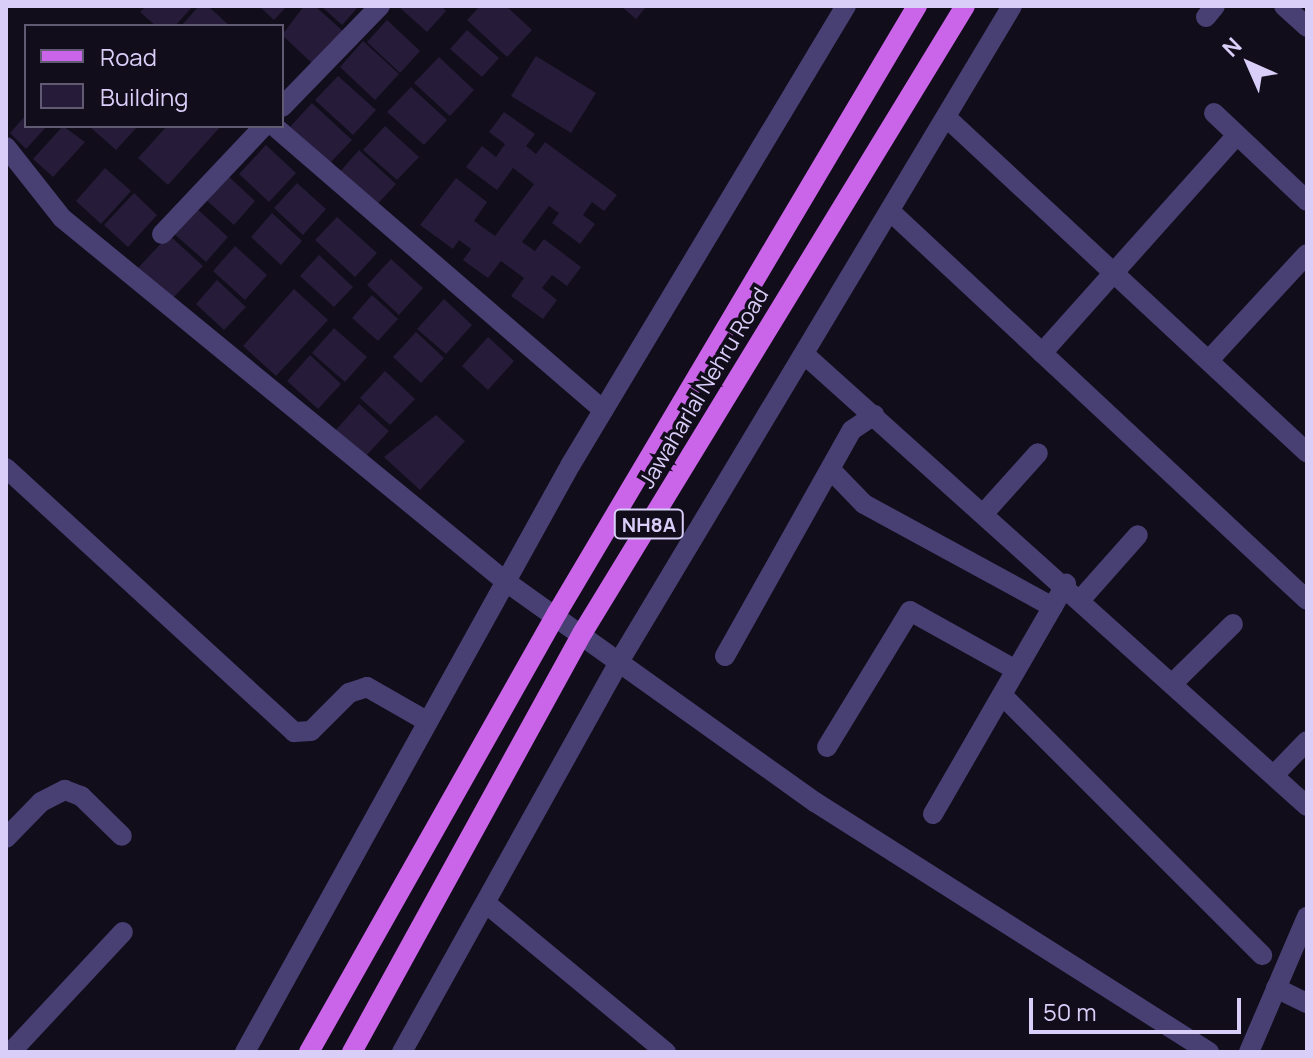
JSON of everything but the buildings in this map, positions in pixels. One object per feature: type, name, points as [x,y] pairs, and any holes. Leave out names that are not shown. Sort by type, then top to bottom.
[{"type":"main road","name":"Jawaharlal Nehru Road","points":[[309,1052],[557,613],[917,6]]},
{"type":"main road","name":"Jawaharlal Nehru Road","points":[[352,1052],[583,632],[965,6]]},
{"type":"street","points":[[284,105],[380,6]]},
{"type":"street","points":[[245,1052],[603,410],[846,6]]},
{"type":"street","points":[[402,1052],[488,905],[620,660],[1012,6]]},
{"type":"street","points":[[1284,6],[1307,27]]},
{"type":"street","points":[[1214,113],[1307,201]]},
{"type":"street","points":[[947,118],[1307,452]]},
{"type":"street","points":[[162,234],[262,128]]},
{"type":"street","points":[[276,128],[603,410]]},
{"type":"street","points":[[1042,353],[1237,135]]},
{"type":"street","points":[[6,147],[62,218],[505,581],[557,613],[815,802],[1209,1052]]},
{"type":"street","points":[[890,211],[1303,588]]},
{"type":"street","points":[[1210,359],[1307,254]]},
{"type":"street","points":[[804,354],[1082,598],[1307,806]]},
{"type":"street","points":[[725,656],[852,430],[874,415]]},
{"type":"street","points":[[985,512],[1038,453]]},
{"type":"street","points":[[6,468],[294,732],[311,731],[349,693],[367,687],[428,722]]},
{"type":"street","points":[[831,470],[864,504],[1053,607]]},
{"type":"street","points":[[1082,598],[1138,535]]},
{"type":"street","points":[[933,814],[1066,584]]},
{"type":"street","points":[[827,747],[910,611],[1016,670]]},
{"type":"street","points":[[1173,683],[1233,624]]},
{"type":"street","points":[[1002,695],[1262,955]]},
{"type":"street","points":[[1274,775],[1307,741]]},
{"type":"street","points":[[6,838],[41,802],[65,790],[81,796],[122,836]]},
{"type":"street","points":[[488,905],[666,1052]]},
{"type":"street","points":[[1249,1052],[1307,917]]},
{"type":"street","points":[[12,1048],[123,932]]},
{"type":"street","points":[[1276,988],[1307,1003]]}]
